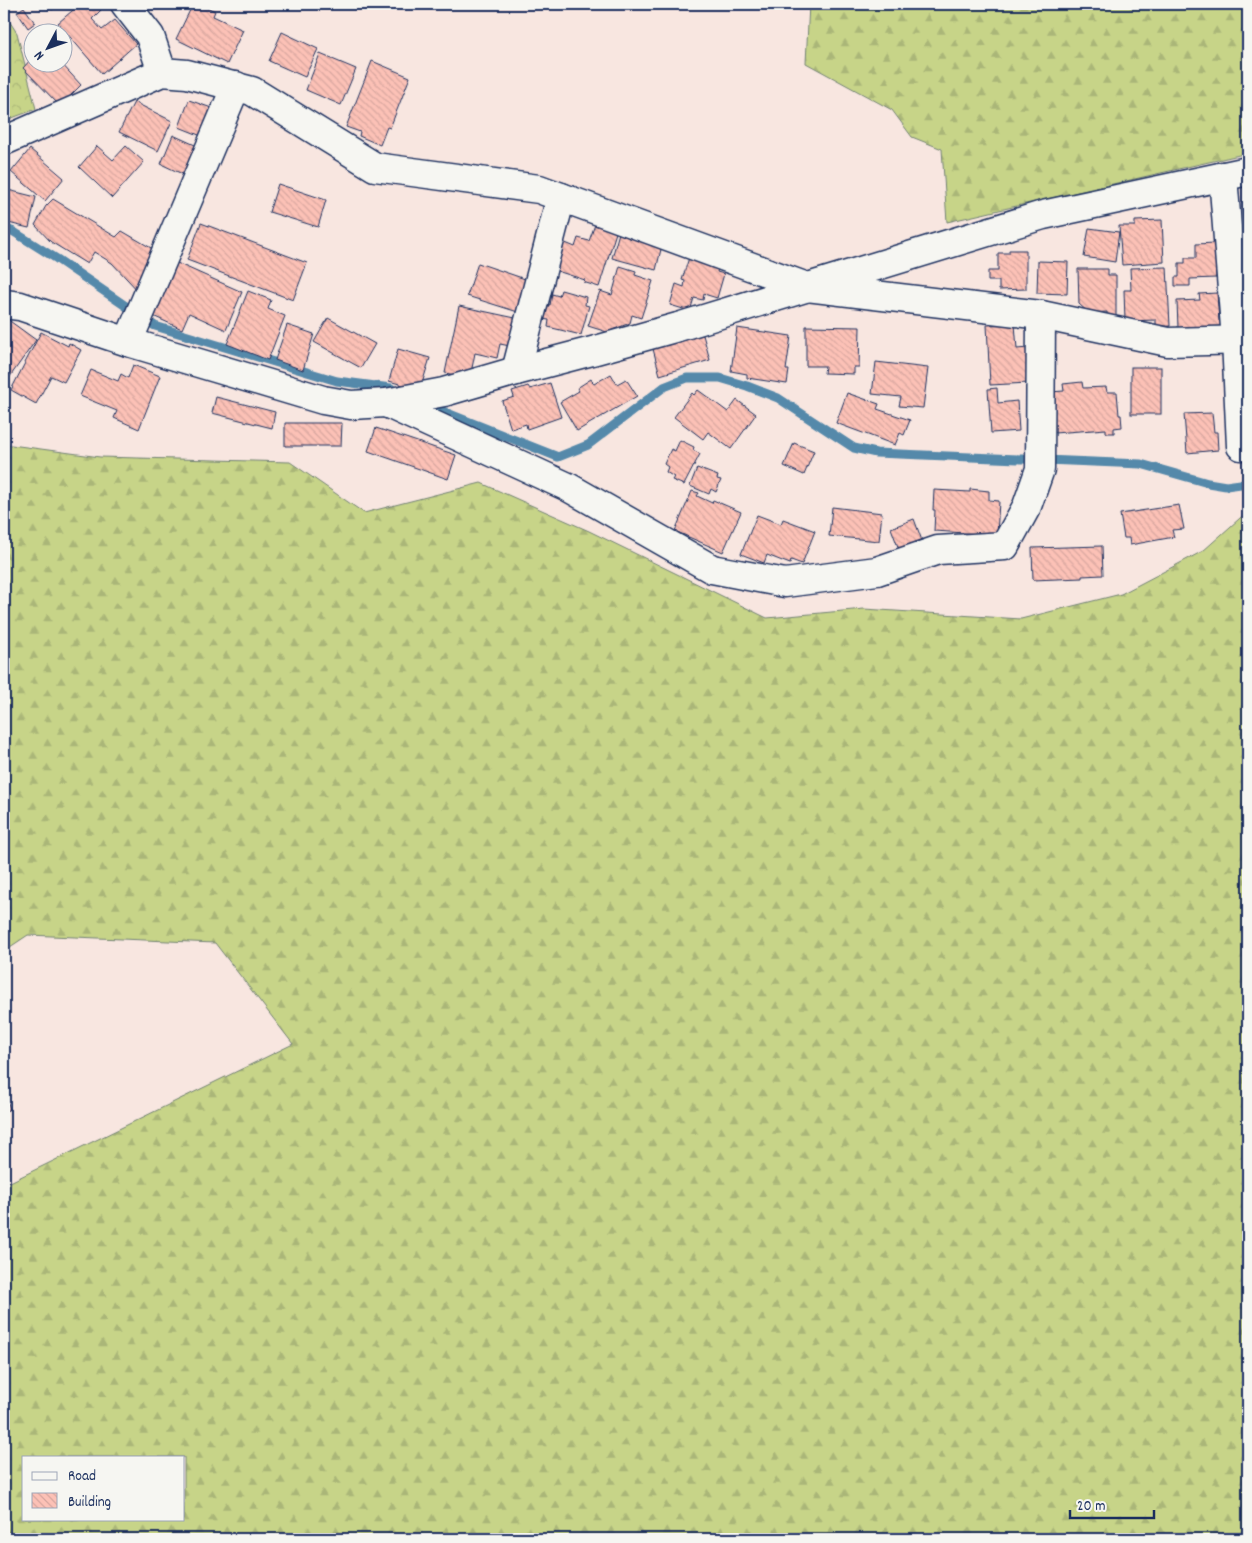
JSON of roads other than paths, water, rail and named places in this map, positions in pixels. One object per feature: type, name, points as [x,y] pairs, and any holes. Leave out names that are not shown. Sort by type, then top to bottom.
[{"type":"street","points":[[125,4],[150,36],[162,72]]},
{"type":"street","points":[[4,141],[162,72],[188,74],[252,91],[375,167],[539,189],[807,287],[1041,315],[1168,342],[1242,340]]},
{"type":"street","points":[[134,326],[236,86]]},
{"type":"street","points":[[4,304],[134,326],[324,400],[351,405],[386,403],[444,392],[678,327],[1043,215],[1236,174],[1242,340],[1241,446]]},
{"type":"street","points":[[516,371],[561,197]]},
{"type":"street","points":[[386,403],[568,487],[712,569],[785,583],[878,571],[938,550],[1005,546],[1027,506],[1040,459],[1041,315]]},
{"type":"waterway","points":[[4,228],[14,232],[57,259],[155,326],[337,381],[391,388]]},
{"type":"waterway","points":[[432,407],[558,457],[588,445],[664,387],[687,378],[720,378],[778,398],[854,448],[876,453],[1141,464],[1208,483],[1226,486],[1248,483]]}]
